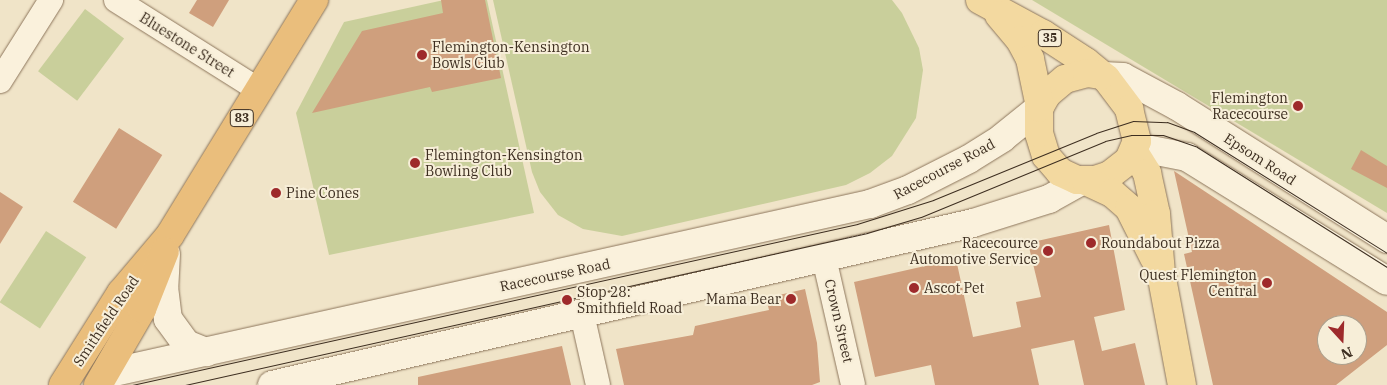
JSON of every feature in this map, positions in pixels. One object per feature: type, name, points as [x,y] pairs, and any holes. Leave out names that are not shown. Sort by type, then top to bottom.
[{"type":"highway","name":"Smithfield Road","points":[[101,379],[145,301],[169,239],[314,0]]},
{"type":"highway","name":"Smithfield Road","points":[[59,384],[121,293],[169,239]]},
{"type":"highway","name":"Racecourse Road","points":[[59,384],[101,379]]},
{"type":"main road","name":"Epsom Road","points":[[986,4],[1043,34],[1103,76],[1125,78],[1177,106],[1387,239]]},
{"type":"main road","name":"Epsom Road","points":[[986,4],[1025,48],[1036,79],[1040,108]]},
{"type":"main road","points":[[1040,108],[1047,94],[1065,79],[1087,73],[1103,76]]},
{"type":"main road","name":"35","points":[[1103,76],[1131,113],[1135,150],[1150,181],[1160,238],[1161,273],[1182,385]]},
{"type":"main road","name":"35","points":[[1040,108],[1039,133],[1046,156],[1060,172],[1118,196],[1129,208],[1161,273]]},
{"type":"main road","name":"Racecourse Road","points":[[101,379],[206,352],[572,272],[894,196],[994,145],[1040,108]]},
{"type":"main road","points":[[272,385],[973,223],[1048,198],[1084,181],[1110,175],[1124,166],[1135,150],[1187,157],[1387,281]]},
{"type":"main road","points":[[169,239],[164,287],[168,319],[186,344],[206,352]]},
{"type":"main road","points":[[572,272],[582,314]]},
{"type":"street","points":[[0,81],[51,0]]},
{"type":"street","name":"Bluestone Street","points":[[116,0],[259,90]]},
{"type":"street","name":"Crown Street","points":[[824,258],[853,385]]},
{"type":"street","points":[[582,314],[598,385]]},
{"type":"green space","name":"Flemington-Kensington Bowling Club","points":[[444,0],[487,0],[534,213],[329,255],[296,113],[344,22]]},
{"type":"green space","points":[[493,0],[892,0],[902,13],[919,48],[923,70],[916,118],[892,156],[870,173],[846,185],[622,236],[583,229],[558,215],[540,192],[532,172]]},
{"type":"green space","name":"Flemington Racecourse","points":[[1032,0],[1387,0],[1387,213]]},
{"type":"green space","points":[[85,9],[124,38],[77,101],[38,71]]},
{"type":"green space","points":[[46,231],[86,257],[40,328],[0,302]]},
{"type":"building","points":[[197,0],[229,0],[213,27],[189,13]]},
{"type":"building","name":"Flemington-Kensington Bowls Club","points":[[441,0],[485,0],[501,78],[432,92],[430,87],[312,113],[362,31],[443,13]]},
{"type":"building","points":[[119,128],[162,155],[116,229],[73,202]]},
{"type":"building","points":[[1361,150],[1387,166],[1387,188],[1351,169]]},
{"type":"building","name":"Quest Flemington Central","points":[[1174,171],[1387,312],[1387,345],[1367,361],[1367,315],[1317,315],[1317,365],[1362,365],[1336,385],[1213,385],[1184,254],[1192,252]]},
{"type":"building","points":[[0,192],[23,207],[0,244]]},
{"type":"building","points":[[1109,225],[1125,310],[1094,317],[1102,351],[1135,343],[1145,385],[1084,385],[1074,340],[1031,349],[1039,385],[935,385],[931,365],[875,377],[854,282],[956,259],[973,337],[1021,327],[1016,302],[1041,297],[1028,243]]},
{"type":"building","points":[[805,289],[817,343],[820,382],[812,385],[624,385],[616,349],[693,335],[695,326],[769,310],[766,298]]},
{"type":"building","points":[[562,346],[571,385],[418,385],[418,377]]},
{"type":"tram line","points":[[132,385],[857,224],[933,200],[1096,133],[1133,121],[1167,122],[1194,132],[1387,253]]},
{"type":"tram line","points":[[185,385],[867,233],[921,217],[1105,141],[1131,135],[1163,135],[1197,147],[1387,267]]},
{"type":"place","name":"Flemington-Kensington Bowls Club","points":[[422,55]]},
{"type":"place","name":"Flemington Racecourse","points":[[1298,106]]},
{"type":"place","name":"Flemington-Kensington Bowling Club","points":[[415,163]]},
{"type":"place","name":"Pine Cones","points":[[276,193]]},
{"type":"place","name":"Roundabout Pizza","points":[[1091,243]]},
{"type":"place","name":"Racecource Automotive Service","points":[[1048,251]]},
{"type":"place","name":"Quest Flemington Central","points":[[1267,283]]},
{"type":"place","name":"Ascot Pet","points":[[914,288]]},
{"type":"place","name":"Mama Bear","points":[[791,299]]},
{"type":"place","name":"Stop 28: Smithfield Road","points":[[567,300]]}]
